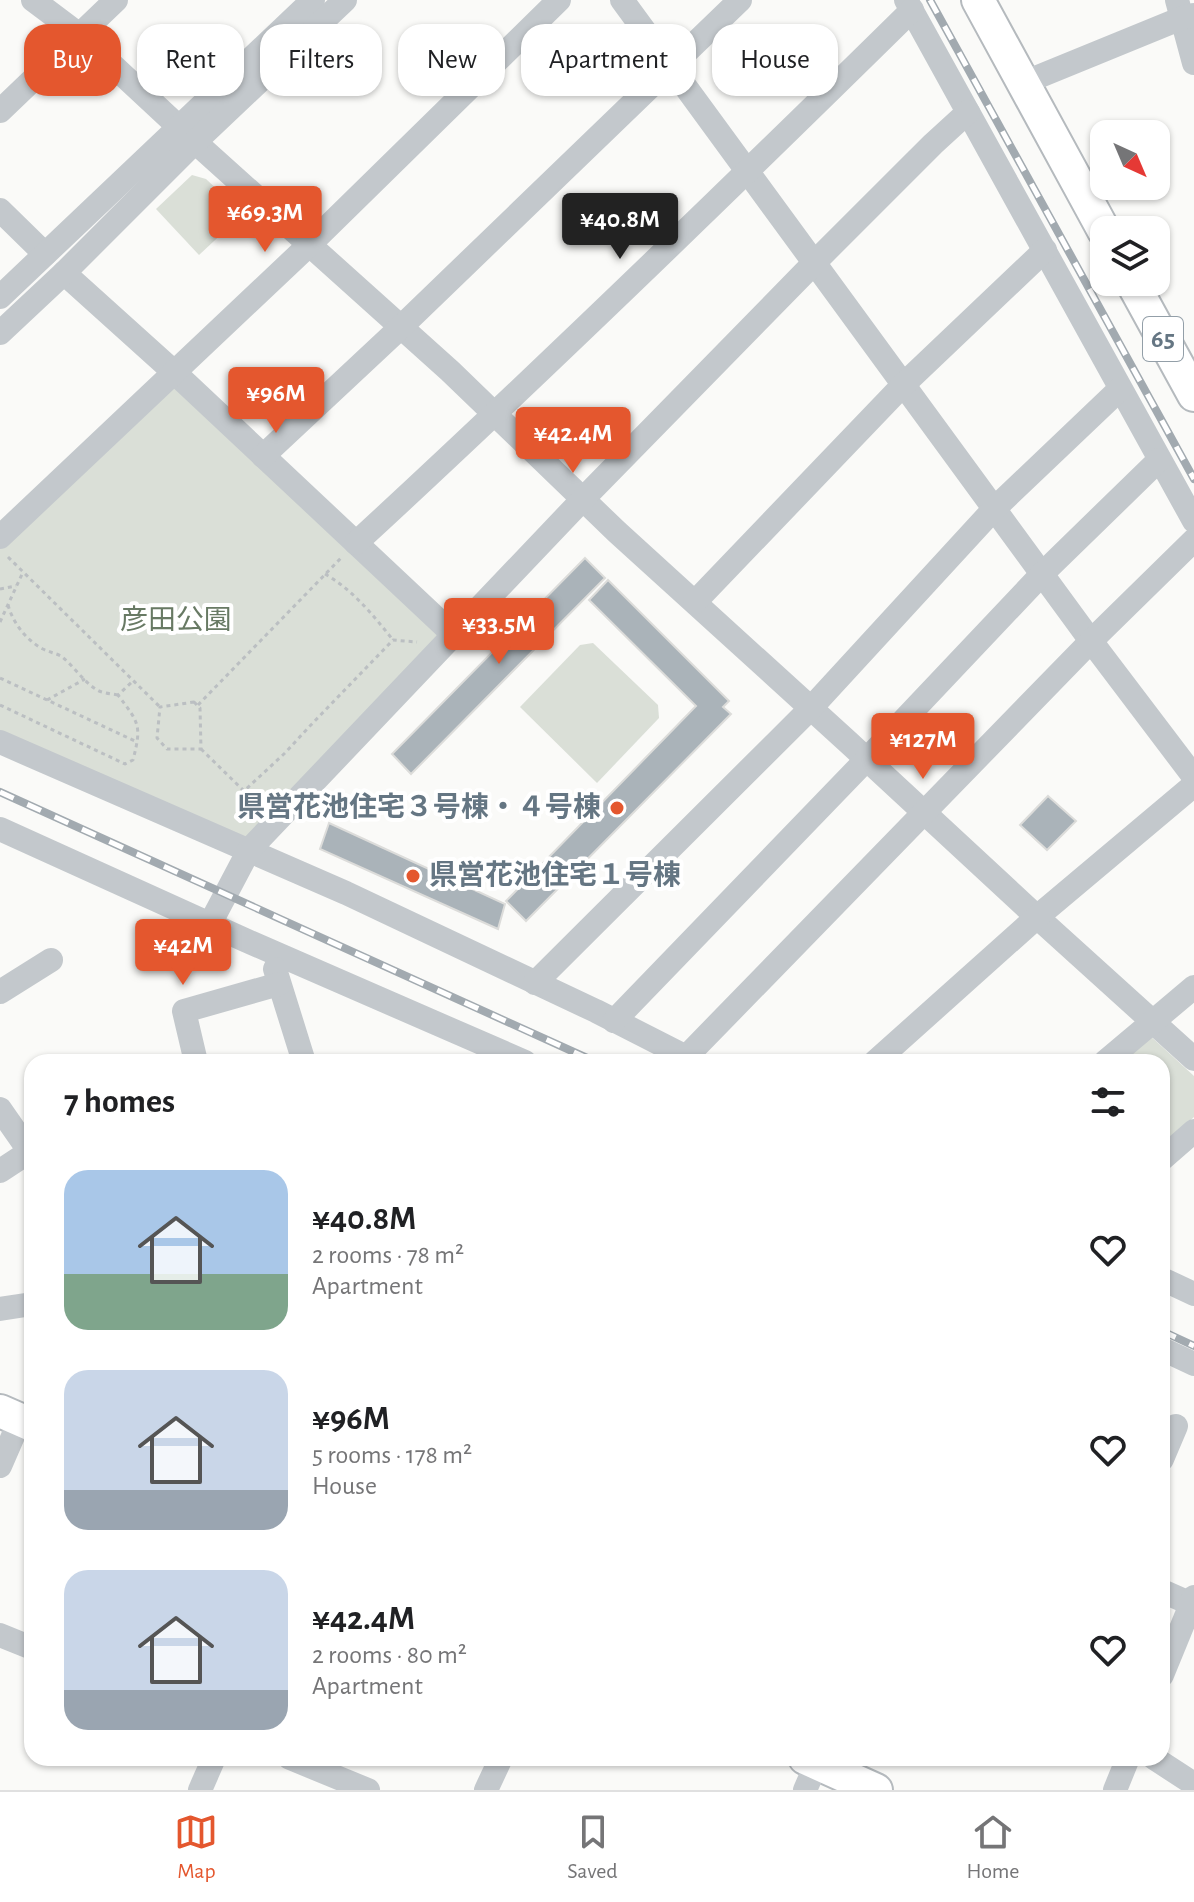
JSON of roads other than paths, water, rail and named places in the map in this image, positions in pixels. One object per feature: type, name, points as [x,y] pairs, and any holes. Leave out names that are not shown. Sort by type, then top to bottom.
[{"type":"main road","points":[[978,0],[1096,216]]},
{"type":"main road","name":"65","points":[[1140,296],[1194,395]]},
{"type":"main road","points":[[811,1767],[876,1790]]},
{"type":"street","points":[[33,0],[68,24]]},
{"type":"street","points":[[93,24],[116,0]]},
{"type":"street","points":[[0,333],[64,273],[313,0]]},
{"type":"street","points":[[0,297],[45,254],[345,0]]},
{"type":"street","points":[[4,547],[175,373],[559,0]]},
{"type":"street","points":[[622,0],[639,24]]},
{"type":"street","points":[[696,41],[740,0]]},
{"type":"street","points":[[356,543],[495,415],[747,172],[909,5],[1194,521]]},
{"type":"street","points":[[1023,83],[1184,11],[1194,63]]},
{"type":"street","points":[[121,73],[401,327],[583,499],[1194,1059]]},
{"type":"street","points":[[0,111],[24,89]]},
{"type":"street","points":[[263,456],[639,96]]},
{"type":"street","points":[[692,96],[1194,777]]},
{"type":"street","points":[[210,924],[249,850],[583,499],[814,263],[968,112]]},
{"type":"street","points":[[0,210],[45,254]]},
{"type":"street","points":[[695,602],[903,385],[1045,250]]},
{"type":"street","points":[[64,273],[356,543],[450,640]]},
{"type":"street","points":[[535,983],[811,708],[994,509],[1120,389]]},
{"type":"street","points":[[614,1021],[1042,574],[1159,460]]},
{"type":"street","points":[[696,1054],[1091,641],[1194,540]]},
{"type":"street","points":[[0,742],[346,893],[681,1054]]},
{"type":"street","points":[[884,1054],[1037,917],[1194,785]]},
{"type":"street","points":[[0,829],[507,1054]]},
{"type":"street","points":[[0,853],[24,840]]},
{"type":"street","points":[[269,950],[301,1054]]},
{"type":"street","points":[[0,992],[51,960]]},
{"type":"street","points":[[194,1054],[184,1011],[279,984]]},
{"type":"street","points":[[1115,1054],[1194,987]]},
{"type":"street","points":[[0,1109],[24,1142]]},
{"type":"street","points":[[1170,1152],[1194,1131]]},
{"type":"street","points":[[0,1171],[24,1156]]},
{"type":"street","points":[[1170,1283],[1194,1294]]},
{"type":"street","points":[[0,1309],[24,1305]]},
{"type":"street","points":[[1170,1353],[1194,1364]]},
{"type":"street","points":[[0,1466],[17,1418]]},
{"type":"street","points":[[1170,1594],[1193,1602],[1170,1656]]},
{"type":"street","points":[[0,1635],[24,1645]]},
{"type":"street","points":[[200,1790],[210,1766]]},
{"type":"street","points":[[310,1766],[368,1790]]},
{"type":"street","points":[[486,1790],[497,1766]]},
{"type":"street","points":[[1115,1790],[1125,1766]]},
{"type":"street","points":[[1166,1766],[1194,1784]]},
{"type":"railway","points":[[930,0],[1194,479]]},
{"type":"railway","points":[[0,792],[578,1054]]},
{"type":"railway","points":[[1170,1335],[1194,1346]]},
{"type":"place","name":"県営花池住宅３号棟・４号棟","points":[[617,808]]},
{"type":"place","name":"県営花池住宅１号棟","points":[[413,876]]},
{"type":"park label","name":"彦田公園","points":[[176,621]]}]
